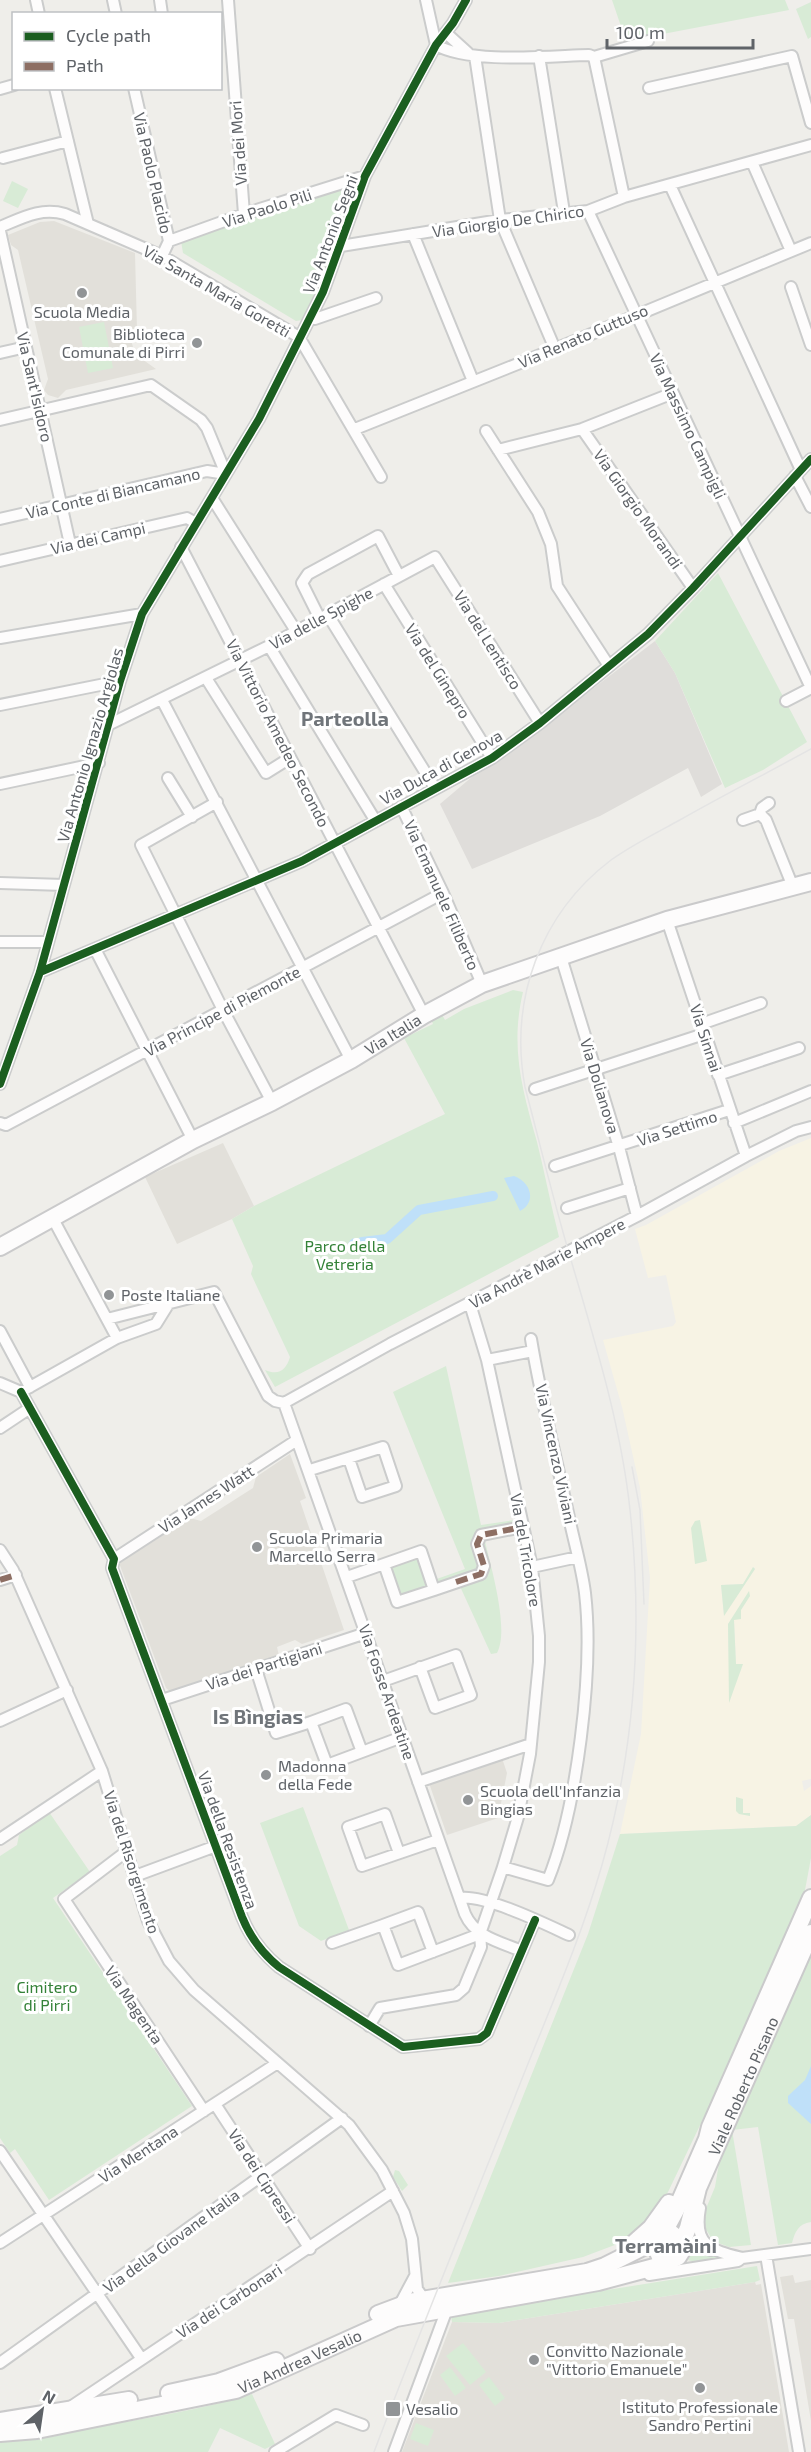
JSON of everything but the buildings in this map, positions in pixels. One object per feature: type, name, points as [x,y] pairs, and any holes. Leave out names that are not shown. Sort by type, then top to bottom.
[{"type":"main road","name":"Via Italia","points":[[0,1247],[193,1140],[351,1060],[424,1015],[482,984],[668,920],[811,882]]},
{"type":"main road","name":"Viale Roberto Pisano","points":[[660,2237],[681,2200],[710,2127],[811,1898]]},
{"type":"main road","name":"Viale Roberto Pisano","points":[[682,2243],[698,2188],[811,1933]]},
{"type":"main road","name":"Viale Roberto Pisano","points":[[662,2214],[682,2180],[701,2137],[710,2127]]},
{"type":"main road","name":"Via Andrea Vesalio","points":[[561,2276],[634,2244],[662,2214]]},
{"type":"main road","points":[[676,2234],[682,2243],[681,2253],[670,2260],[657,2254],[660,2237],[676,2234]]},
{"type":"main road","name":"Via Andrea Vesalio","points":[[0,2421],[177,2391],[244,2374],[399,2306],[424,2299],[587,2272],[605,2266],[660,2237]]},
{"type":"main road","name":"Via Andrea Vesalio","points":[[0,2433],[37,2430],[236,2390],[396,2318],[598,2282],[658,2266],[670,2260]]},
{"type":"street","name":"Via dei Mori","points":[[228,0],[225,31],[244,214]]},
{"type":"street","points":[[426,0],[436,45],[447,51],[472,54],[588,55],[594,57],[648,41]]},
{"type":"street","name":"Via Antonio Segni","points":[[299,338],[341,246],[365,176],[436,45],[446,33],[465,0]]},
{"type":"street","points":[[446,33],[472,54],[500,220],[555,350]]},
{"type":"street","points":[[539,56],[564,212]]},
{"type":"street","points":[[649,88],[792,56],[811,123]]},
{"type":"street","points":[[594,57],[624,197]]},
{"type":"street","points":[[55,90],[88,224]]},
{"type":"street","name":"Via Paolo Placido","points":[[134,90],[169,241],[162,256]]},
{"type":"street","points":[[3,158],[68,141]]},
{"type":"street","name":"Via Giorgio De Chirico","points":[[341,246],[500,220],[588,210],[624,197],[811,145]]},
{"type":"street","points":[[752,162],[791,251]]},
{"type":"street","name":"Via Paolo Pili","points":[[169,241],[244,214],[365,176]]},
{"type":"street","points":[[670,185],[811,507]]},
{"type":"street","name":"Via Massimo Campigli","points":[[588,210],[811,688]]},
{"type":"street","name":"Via Santa Maria Goretti","points":[[0,229],[41,211],[54,211],[162,256],[299,338]]},
{"type":"street","name":"Via Sant'Isidoro","points":[[0,229],[70,543]]},
{"type":"street","points":[[413,234],[472,381]]},
{"type":"street","name":"Via Renato Guttuso","points":[[355,429],[555,350],[811,243]]},
{"type":"street","points":[[791,287],[811,345]]},
{"type":"street","points":[[311,316],[315,319],[376,298]]},
{"type":"street","points":[[299,338],[355,429],[381,477]]},
{"type":"street","name":"Via Antonio Ignazio Argiolas","points":[[0,1084],[40,972],[120,681],[142,614],[259,419],[299,338]]},
{"type":"street","points":[[0,353],[26,347]]},
{"type":"street","points":[[0,420],[151,385],[201,420],[207,428],[226,474]]},
{"type":"street","points":[[498,450],[582,429],[673,393]]},
{"type":"street","name":"Via Giorgio Morandi","points":[[582,429],[693,588]]},
{"type":"street","points":[[486,431],[537,512],[551,544],[557,586],[609,666]]},
{"type":"street","name":"Via Duca di Genova","points":[[40,972],[302,861],[492,758],[540,723],[648,634],[740,538],[811,459]]},
{"type":"street","name":"Via Conte di Biancamano","points":[[0,519],[207,471],[226,474]]},
{"type":"street","points":[[212,498],[296,631]]},
{"type":"street","name":"Via dei Campi","points":[[0,561],[70,543],[187,518],[196,523]]},
{"type":"street","points":[[399,576],[378,537],[308,574],[302,583],[435,788]]},
{"type":"street","name":"Via Vittorio Amedeo Secondo","points":[[181,547],[424,1015]]},
{"type":"street","name":"Via delle Spighe","points":[[110,724],[206,678],[435,557]]},
{"type":"street","name":"Via del Lentisco","points":[[435,557],[540,723]]},
{"type":"street","name":"Via del Ginepro","points":[[384,584],[492,758]]},
{"type":"street","points":[[0,638],[142,614]]},
{"type":"street","points":[[268,646],[375,820]]},
{"type":"street","points":[[206,678],[266,773],[290,758]]},
{"type":"street","points":[[0,705],[120,681]]},
{"type":"street","points":[[786,701],[811,688]]},
{"type":"street","points":[[162,700],[351,1060]]},
{"type":"street","points":[[0,784],[99,763]]},
{"type":"street","points":[[168,778],[192,817]]},
{"type":"street","points":[[217,802],[141,845],[272,1102]]},
{"type":"street","points":[[760,814],[762,808],[769,803]]},
{"type":"street","name":"Via Emanuele Filiberto","points":[[401,806],[482,984]]},
{"type":"street","points":[[743,820],[760,814]]},
{"type":"street","points":[[760,814],[766,820],[793,887]]},
{"type":"street","points":[[0,883],[64,885]]},
{"type":"street","name":"Via Principe di Piemonte","points":[[0,1124],[6,1125],[442,893]]},
{"type":"street","name":"Via Sinnai","points":[[668,920],[746,1156]]},
{"type":"street","points":[[0,942],[47,942]]},
{"type":"street","points":[[95,949],[193,1140]]},
{"type":"street","name":"Via Dolianova","points":[[561,957],[619,1147],[637,1216]]},
{"type":"street","points":[[535,1089],[596,1070],[703,1029],[761,1003]]},
{"type":"street","points":[[718,1075],[799,1048]]},
{"type":"street","points":[[734,1123],[811,1091]]},
{"type":"street","name":"Via Settimo","points":[[555,1166],[729,1110]]},
{"type":"street","name":"Via Andrè Marie Ampere","points":[[284,1403],[390,1344],[637,1216],[746,1156],[796,1131],[811,1127]]},
{"type":"street","points":[[567,1208],[630,1188]]},
{"type":"street","points":[[52,1217],[117,1338]]},
{"type":"street","points":[[107,1319],[214,1292],[268,1396],[284,1403]]},
{"type":"street","points":[[0,1383],[26,1389],[117,1338],[156,1324],[169,1303]]},
{"type":"street","name":"Via del Tricolore","points":[[470,1304],[487,1360],[532,1567],[539,1644],[537,1696],[524,1790],[491,1904]]},
{"type":"street","name":"Via della Resistenza","points":[[0,1331],[26,1389],[30,1408],[114,1559],[112,1568],[247,1929],[266,1956],[279,1967],[403,2047],[479,2039],[487,2032],[535,1920]]},
{"type":"street","name":"Via Vincenzo Viviani","points":[[503,1867],[548,1880],[565,1821],[578,1750],[586,1672],[585,1593],[531,1339]]},
{"type":"street","points":[[487,1360],[533,1351]]},
{"type":"street","name":"Via Fosse Ardeatine","points":[[284,1403],[310,1470],[438,1840],[470,1925],[480,1934]]},
{"type":"street","points":[[0,1428],[30,1408]]},
{"type":"street","name":"Via James Watt","points":[[114,1559],[297,1440]]},
{"type":"street","points":[[310,1470],[383,1447],[396,1486],[362,1497],[349,1459]]},
{"type":"street","points":[[384,1564],[397,1602],[481,1574],[484,1566],[477,1544],[481,1534],[523,1527]]},
{"type":"street","name":"Via del Risorgimento","points":[[0,1550],[16,1575],[102,1771],[148,1921],[169,1961],[194,1990],[276,2064],[342,2118],[382,2170],[404,2213],[412,2239],[419,2295],[424,2299]]},
{"type":"street","points":[[347,1577],[421,1551],[434,1590]]},
{"type":"street","points":[[532,1567],[578,1557]]},
{"type":"street","points":[[0,1580],[16,1575]]},
{"type":"street","name":"Via dei Partigiani","points":[[162,1700],[366,1633]]},
{"type":"street","points":[[383,1681],[420,1667],[456,1655],[471,1695],[435,1708],[420,1667]]},
{"type":"street","points":[[256,1669],[276,1733],[346,1709],[362,1752]]},
{"type":"street","points":[[0,1721],[67,1690]]},
{"type":"street","points":[[311,1722],[327,1765],[402,1737]]},
{"type":"street","points":[[418,1782],[531,1744]]},
{"type":"street","points":[[0,1839],[102,1771]]},
{"type":"street","points":[[399,1853],[385,1814],[348,1827],[362,1866],[438,1840]]},
{"type":"street","points":[[135,1876],[216,1846]]},
{"type":"street","name":"Via Magenta","points":[[127,1851],[64,1899],[204,2111]]},
{"type":"street","points":[[460,1898],[468,1897],[491,1904],[569,1935]]},
{"type":"street","points":[[369,2026],[380,2008],[456,1995],[464,1988],[482,1947],[480,1934],[491,1904]]},
{"type":"street","points":[[332,1943],[418,1912],[433,1952]]},
{"type":"street","points":[[383,1925],[398,1965],[480,1934],[522,1951]]},
{"type":"street","name":"Via Mentana","points":[[0,2243],[276,2064]]},
{"type":"street","name":"Via dei Cipressi","points":[[215,2104],[310,2249]]},
{"type":"street","name":"Via della Giovane Italia","points":[[0,2363],[342,2118]]},
{"type":"street","points":[[0,2151],[141,2358]]},
{"type":"street","points":[[705,2174],[698,2220],[703,2239],[714,2251]]},
{"type":"street","name":"Via dei Carbonari","points":[[64,2411],[141,2358],[310,2249],[393,2191]]},
{"type":"street","name":"Via Andrea Vesalio","points":[[682,2243],[742,2258],[811,2249]]},
{"type":"street","points":[[766,2255],[799,2452]]},
{"type":"street","name":"Via Andrea Vesalio","points":[[598,2282],[605,2284],[738,2261],[742,2258]]},
{"type":"street","points":[[670,2260],[691,2268]]},
{"type":"street","points":[[399,2306],[415,2276]]},
{"type":"street","points":[[394,2452],[447,2309]]},
{"type":"street","points":[[112,2379],[109,2386],[112,2393],[121,2401]]},
{"type":"street","points":[[275,2452],[336,2415],[363,2425]]},
{"type":"shaded area","name":"Scuola Media","points":[[54,221],[135,253],[137,330],[131,340],[135,354],[156,369],[66,390],[58,398],[48,395],[44,390],[48,379],[18,250],[11,245],[8,235],[40,222]]},
{"type":"shaded area","points":[[655,641],[675,673],[722,784],[701,797],[688,768],[600,816],[472,869],[440,804],[525,732],[530,737]]},
{"type":"shaded area","points":[[811,1138],[811,1779],[802,1781],[804,1791],[811,1786],[811,1815],[796,1826],[620,1834],[641,1734],[650,1578],[640,1488],[622,1407],[603,1340],[673,1326],[676,1322],[666,1275],[648,1278],[635,1229],[779,1151]],"holes":[[[754,1567],[755,1569],[724,1615],[721,1585],[743,1584]],[[750,1596],[734,1620],[736,1664],[741,1671],[738,1673],[730,1700],[728,1624]]]},
{"type":"shaded area","points":[[223,1143],[254,1206],[232,1219],[177,1244],[145,1177]]},
{"type":"shaded area","points":[[290,1454],[306,1498],[300,1501],[344,1630],[302,1644],[295,1640],[277,1647],[279,1656],[171,1692],[166,1688],[119,1563],[190,1518],[201,1521],[253,1488],[256,1477]]},
{"type":"shaded area","name":"Scuola dell'Infanzia Bingias","points":[[502,1758],[507,1773],[498,1818],[447,1835],[429,1783]]},
{"type":"shaded area","points":[[793,2275],[795,2283],[811,2280],[811,2421],[794,2319],[788,2319],[780,2277]]},
{"type":"shaded area","points":[[755,2282],[756,2285],[761,2284],[789,2452],[402,2452],[452,2322],[499,2323]]},
{"type":"green space","points":[[612,0],[785,0],[789,10],[626,41]]},
{"type":"green space","points":[[811,2],[811,37],[808,39],[796,9]]},
{"type":"green space","points":[[12,181],[28,189],[18,208],[3,201]]},
{"type":"green space","points":[[338,189],[347,189],[353,194],[329,264],[302,320],[296,321],[183,253],[181,241]]},
{"type":"green space","points":[[104,322],[113,368],[88,373],[79,327]]},
{"type":"green space","points":[[718,573],[807,742],[763,770],[725,788],[675,673],[655,641]]},
{"type":"green space","name":"Parco della Vetreria","points":[[513,990],[523,992],[518,1031],[520,1068],[559,1237],[275,1387],[265,1370],[281,1371],[290,1357],[251,1274],[253,1266],[232,1219],[254,1206],[445,1114],[404,1038],[433,1024],[430,1017],[440,1011],[445,1020],[464,1009]]},
{"type":"green space","points":[[446,1366],[481,1525],[515,1520],[518,1531],[484,1537],[500,1613],[501,1629],[497,1653],[491,1654],[458,1582],[397,1602],[384,1564],[421,1551],[431,1581],[465,1569],[393,1392]]},
{"type":"green space","points":[[700,1520],[707,1561],[695,1564],[691,1528],[695,1521]]},
{"type":"green space","points":[[753,1567],[755,1569],[724,1616],[721,1585],[743,1584]]},
{"type":"green space","points":[[749,1591],[750,1596],[741,1610],[741,1619],[734,1620],[736,1664],[743,1664],[729,1703],[728,1624]]},
{"type":"green space","points":[[736,1797],[743,1799],[743,1813],[750,1813],[750,1816],[739,1814],[736,1811]]},
{"type":"green space","points":[[303,1807],[349,1930],[321,1941],[299,1926],[260,1823]]},
{"type":"green space","name":"Cimitero di Pirri","points":[[49,1812],[90,1872],[53,1898],[192,2106],[49,2200],[15,2149],[10,2153],[0,2138],[0,1856],[17,1845],[19,1835]]},
{"type":"green space","points":[[811,1815],[811,1858],[805,1890],[726,2071],[668,2192],[648,2221],[620,2243],[583,2257],[499,2276],[448,2283],[588,1934],[620,1834],[796,1826]]},
{"type":"green space","points":[[811,1951],[811,2222],[798,2229],[792,2243],[778,2245],[758,2127],[732,2130],[751,2245],[729,2247],[713,2241],[704,2226],[705,2211],[715,2187],[721,2151]]},
{"type":"green space","points":[[395,2170],[399,2171],[408,2185],[402,2191],[393,2177]]},
{"type":"green space","points":[[693,2249],[730,2261],[688,2260]]},
{"type":"green space","points":[[757,2266],[760,2280],[755,2282],[499,2323],[452,2322],[451,2315]]},
{"type":"green space","points":[[463,2343],[486,2372],[470,2385],[446,2356]]},
{"type":"green space","points":[[450,2367],[466,2388],[455,2396],[440,2375]]},
{"type":"green space","points":[[489,2377],[505,2398],[495,2406],[479,2385]]},
{"type":"green space","points":[[252,2394],[275,2444],[265,2449],[220,2428],[208,2452],[0,2452],[0,2441],[35,2438],[153,2417],[213,2405]]},
{"type":"green space","points":[[416,2423],[434,2430],[428,2446],[410,2439]]},
{"type":"water","points":[[514,1176],[528,1187],[530,1192],[529,1203],[520,1211],[504,1178]]},
{"type":"water","points":[[356,1238],[362,1240],[364,1246],[362,1252],[356,1254],[350,1252],[348,1246],[350,1240]]},
{"type":"water","points":[[811,2066],[811,2124],[788,2103],[788,2096],[805,2080]]},
{"type":"waterway","points":[[362,1242],[387,1239],[419,1210],[493,1196]]},
{"type":"tram line","points":[[374,2452],[583,1924],[613,1821],[629,1733],[636,1644],[636,1599],[626,1478],[606,1384],[525,1087],[521,1054],[526,991],[535,961],[548,933],[565,906],[586,882],[611,860],[644,839],[811,749]]},
{"type":"tram line","points":[[632,1467],[640,1510],[644,1604]]},
{"type":"marked path","points":[[456,1582],[481,1574],[484,1566],[477,1544],[481,1535],[523,1527]]},
{"type":"marked path","points":[[0,1580],[16,1575]]},
{"type":"cycle path","points":[[0,1084],[40,972],[120,681],[142,614],[259,419],[323,292],[365,176],[436,45],[453,23],[466,0]]},
{"type":"cycle path","points":[[40,972],[302,861],[492,758],[540,723],[648,634],[811,459]]},
{"type":"cycle path","points":[[21,1392],[114,1559],[112,1568],[242,1917],[253,1938],[267,1956],[279,1967],[403,2047],[479,2039],[487,2033],[535,1920]]},
{"type":"place","name":"Scuola Media","points":[[82,293]]},
{"type":"place","name":"Biblioteca Comunale di Pirri","points":[[197,343]]},
{"type":"place","name":"Poste Italiane","points":[[109,1295]]},
{"type":"place","name":"Scuola Primaria Marcello Serra","points":[[257,1547]]},
{"type":"place","name":"Madonna della Fede","points":[[266,1775]]},
{"type":"place","name":"Scuola dell'Infanzia Bingias","points":[[468,1800]]},
{"type":"place","name":"Convitto Nazionale \"Vittorio Emanuele\"","points":[[534,2360]]},
{"type":"place","name":"Istituto Professionale Sandro Pertini","points":[[700,2388]]},
{"type":"place","name":"Vesalio","points":[[393,2409]]},
{"type":"district","name":"Parteolla","points":[[345,719]]},
{"type":"district","name":"Is Bìngias","points":[[258,1717]]},
{"type":"district","name":"Terramàini","points":[[666,2246]]}]
